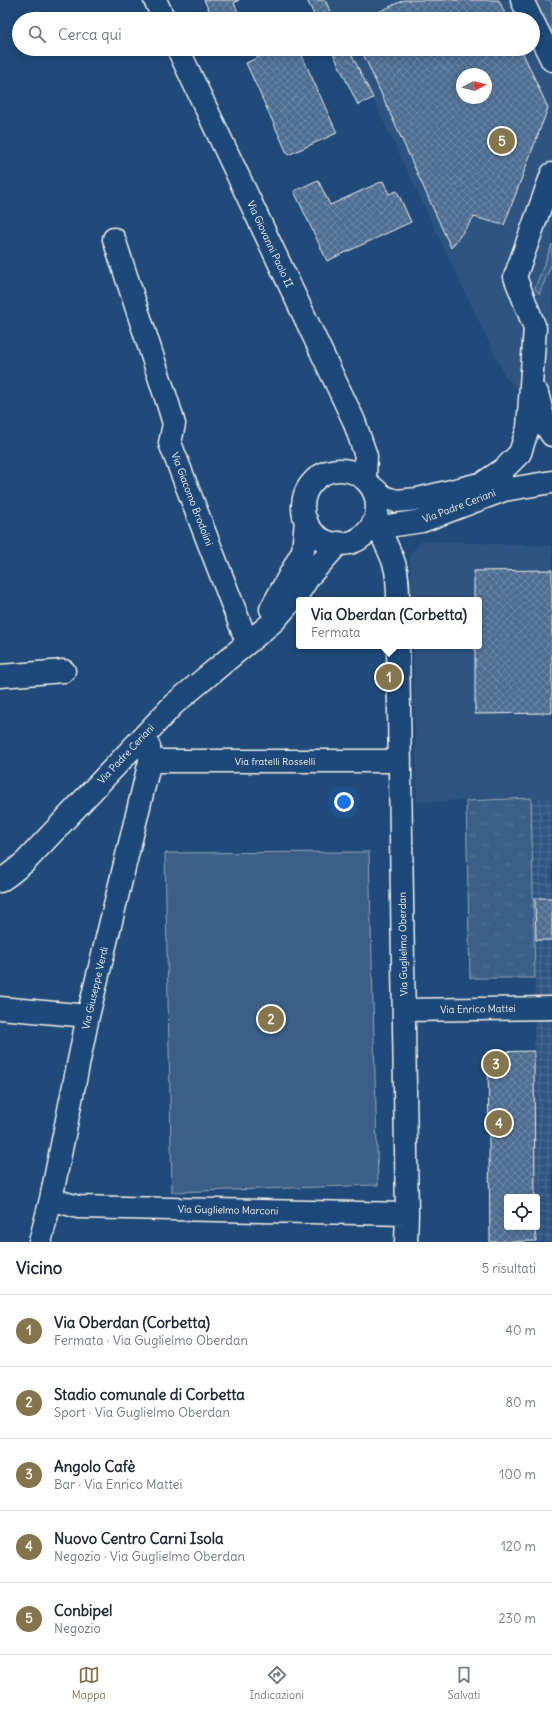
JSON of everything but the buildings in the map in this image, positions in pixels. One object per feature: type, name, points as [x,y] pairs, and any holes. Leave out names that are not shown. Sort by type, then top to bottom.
[{"type":"street","points":[[155,0],[161,12]]},
{"type":"street","points":[[522,0],[528,12]]},
{"type":"street","points":[[540,36],[552,60]]},
{"type":"street","name":"Via Giovanni Paolo II","points":[[181,56],[354,421],[366,456],[368,483]]},
{"type":"street","points":[[486,481],[504,469],[520,453],[528,428],[535,328],[515,277],[552,174]]},
{"type":"street","name":"Via Giacomo Brodolini","points":[[114,240],[174,424],[170,443],[253,638]]},
{"type":"street","points":[[532,372],[545,425],[552,435]]},
{"type":"street","points":[[339,470],[353,456],[360,439]]},
{"type":"street","points":[[339,470],[357,474],[368,483],[376,500],[364,532],[329,542],[319,537],[311,529],[306,520],[304,504],[308,488],[321,475],[339,470]]},
{"type":"street","name":"Via Padre Ceriani","points":[[368,483],[384,498],[396,501],[418,499],[486,481],[552,471]]},
{"type":"street","name":"Via Padre Ceriani","points":[[0,881],[25,862],[174,704],[274,621],[299,592],[310,575],[364,532],[417,522],[504,490],[552,482]]},
{"type":"street","name":"Via Padre Ceriani","points":[[253,638],[303,551],[306,520]]},
{"type":"street","points":[[398,597],[395,568],[396,552],[400,541],[409,528],[417,522]]},
{"type":"street","points":[[364,532],[382,556],[395,568]]},
{"type":"street","name":"Via Guglielmo Oberdan","points":[[398,649],[407,1214],[406,1242]]},
{"type":"street","points":[[0,676],[64,671]]},
{"type":"street","name":"Via Giuseppe Verdi","points":[[40,1242],[51,1199],[88,1016],[150,761],[149,747],[142,737]]},
{"type":"street","name":"Via fratelli Rosselli","points":[[150,761],[400,761]]},
{"type":"street","points":[[0,1008],[88,1016]]},
{"type":"street","name":"Via Enrico Mattei","points":[[404,1010],[552,1008]]},
{"type":"street","name":"Via Guglielmo Marconi","points":[[51,1199],[78,1207],[407,1214]]},
{"type":"shaded area","points":[[325,0],[516,0],[522,12],[331,12]]},
{"type":"shaded area","points":[[540,44],[552,67],[552,421],[506,378],[352,56],[540,56]]},
{"type":"shaded area","points":[[422,541],[552,546],[552,798],[417,802],[413,649],[482,649],[482,597],[411,597],[410,554]]},
{"type":"shaded area","points":[[531,798],[552,798],[552,1242],[534,1242],[536,1241],[535,1230],[540,1230],[540,1194],[535,1194],[535,978]]},
{"type":"green space","points":[[533,0],[550,0],[552,3],[552,37],[540,12]]},
{"type":"green space","points":[[552,244],[552,263],[539,294],[535,288]]},
{"type":"green space","points":[[531,798],[535,978],[470,978],[466,801]]},
{"type":"green space","points":[[369,852],[378,1185],[172,1192],[165,853]]},
{"type":"place","name":"Conbipel","points":[[502,141]]},
{"type":"place","name":"Via Oberdan (Corbetta)","points":[[389,677]]},
{"type":"place","name":"Stadio comunale di Corbetta","points":[[271,1019]]},
{"type":"place","name":"Angolo Cafè","points":[[496,1064]]},
{"type":"place","name":"Nuovo Centro Carni Isola","points":[[499,1123]]}]
